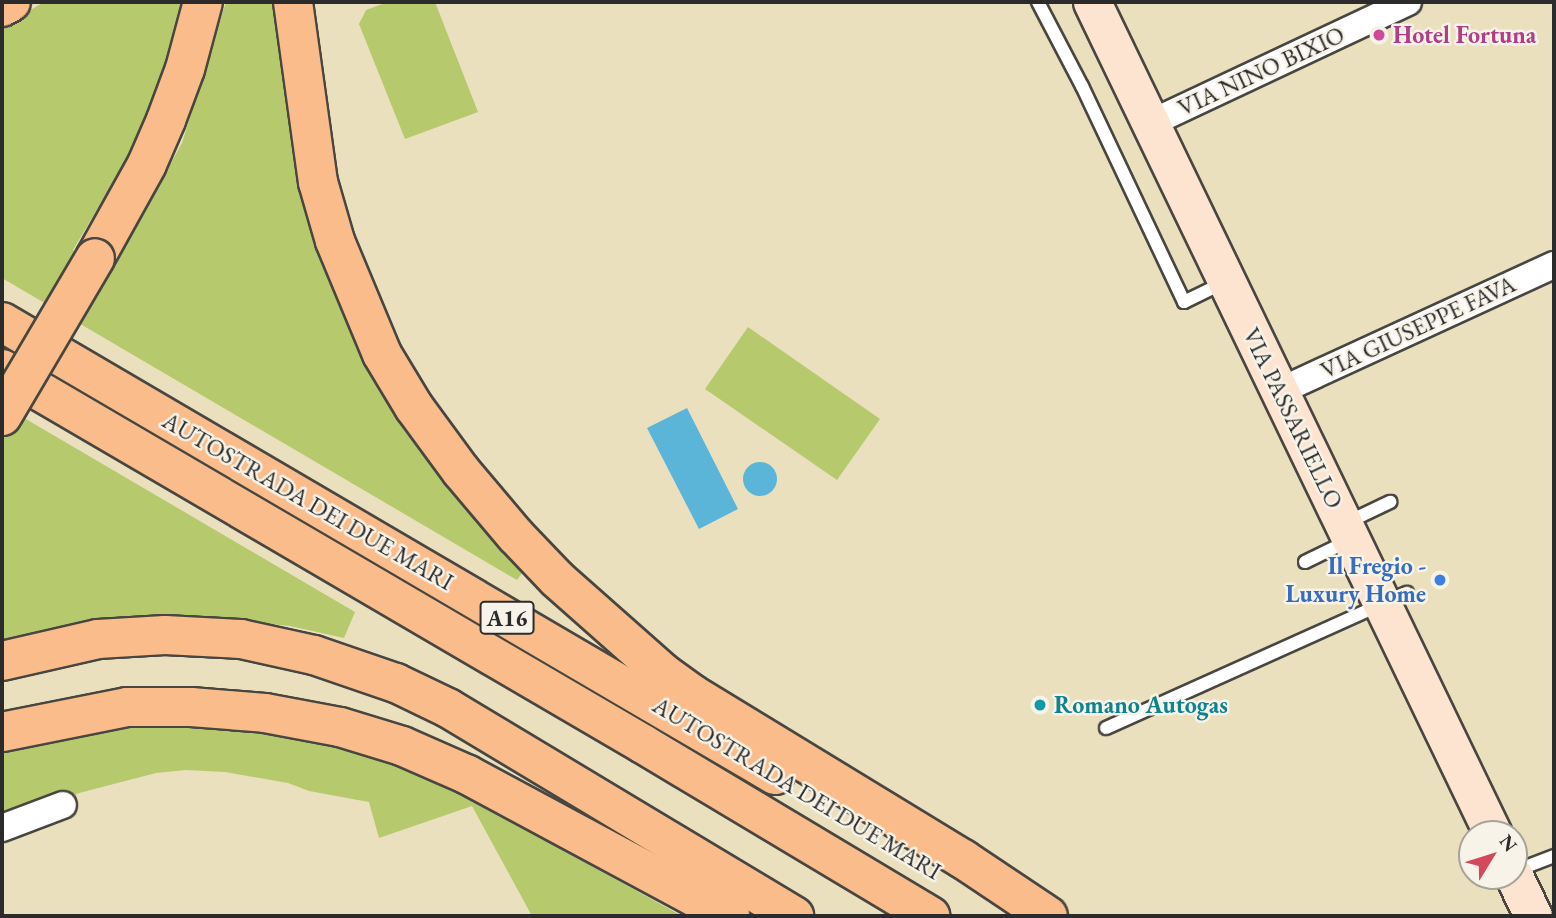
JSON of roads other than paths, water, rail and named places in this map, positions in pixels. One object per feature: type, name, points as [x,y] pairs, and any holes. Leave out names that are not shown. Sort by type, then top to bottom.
[{"type":"highway","points":[[2,7],[11,2]]},
{"type":"highway","points":[[2,416],[147,164],[185,69],[203,2]]},
{"type":"highway","points":[[293,2],[318,183],[335,241],[382,354],[414,407],[461,471],[557,579],[662,672],[706,702],[963,859],[1048,916]]},
{"type":"highway","name":"AUTOSTRADA DEI DUE MARI","points":[[2,321],[1011,916]]},
{"type":"highway","name":"AUTOSTRADA DEI DUE MARI","points":[[2,369],[930,916]]},
{"type":"highway","points":[[2,396],[307,576],[787,830]]},
{"type":"highway","points":[[2,661],[98,639],[165,635],[242,639],[314,655],[396,683],[448,708],[794,916]]},
{"type":"highway","points":[[2,732],[127,707],[191,707],[265,713],[340,727],[402,746],[468,775],[730,916]]},
{"type":"street","name":"VIA PASSARIELLO","points":[[1093,2],[1348,532],[1395,599],[1487,820]]},
{"type":"street","name":"VIA NINO BIXIO","points":[[1151,123],[1408,2]]},
{"type":"street","name":"VIA GIUSEPPE FAVA","points":[[1282,390],[1554,265]]},
{"type":"street","points":[[2,828],[63,805]]},
{"type":"street","points":[[1521,890],[1533,916]]},
{"type":"lane","points":[[1038,2],[1082,86],[1184,302],[1226,281]]},
{"type":"lane","points":[[1305,562],[1390,502]]},
{"type":"lane","points":[[1106,728],[1363,610],[1395,599]]},
{"type":"lane","points":[[1528,868],[1554,856]]},
{"type":"water","points":[[687,408],[738,509],[699,529],[647,428]]},
{"type":"water","points":[[760,462],[772,467],[777,479],[772,491],[760,496],[748,491],[743,479],[748,467]]},
{"type":"place","name":"Hotel Fortuna","points":[[1379,35]]},
{"type":"place","name":"Il Fregio - Luxury Home","points":[[1440,580]]},
{"type":"place","name":"Romano Autogas","points":[[1040,705]]}]
